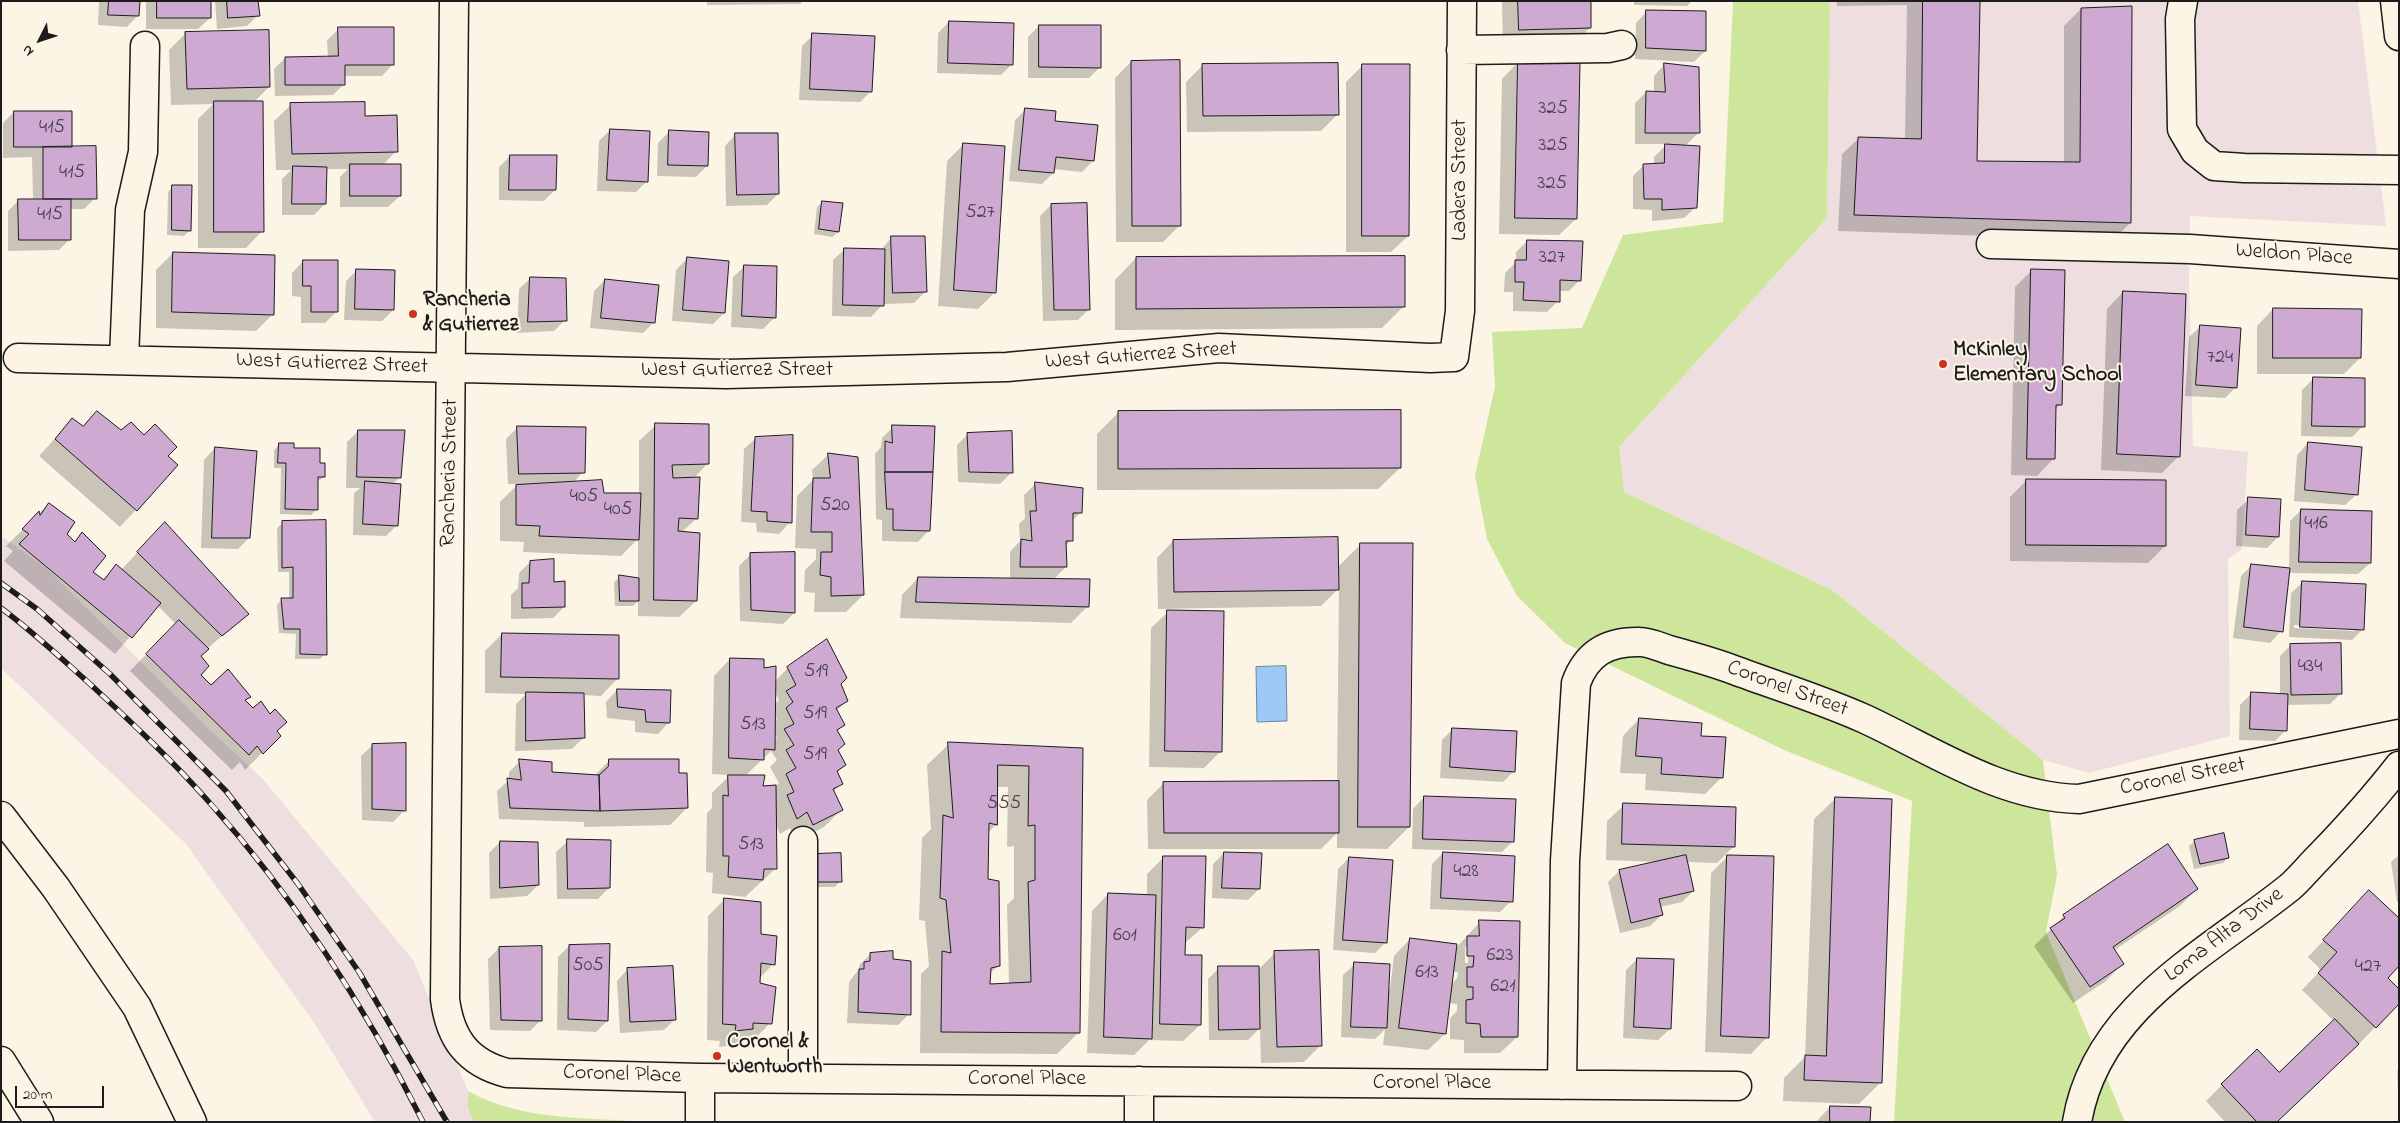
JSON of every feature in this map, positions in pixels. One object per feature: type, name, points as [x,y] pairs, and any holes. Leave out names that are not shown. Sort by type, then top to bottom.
[{"type":"main road","name":"Rancheria Street","points":[[446,914],[454,1]]},
{"type":"main road","name":"Ladera Street","points":[[1454,358],[1460,311],[1462,1]]},
{"type":"main road","points":[[2183,1],[2180,19],[2182,129],[2195,151],[2214,166],[2399,170]]},
{"type":"main road","points":[[2395,1],[2399,36]]},
{"type":"main road","points":[[1461,50],[1608,48],[1622,45]]},
{"type":"main road","points":[[124,359],[130,210],[143,152],[146,46]]},
{"type":"main road","name":"Weldon Place","points":[[1991,244],[2190,249],[2399,264]]},
{"type":"main road","name":"West Gutierrez Street","points":[[18,358],[726,374],[1007,367],[1219,348],[1454,358]]},
{"type":"main road","name":"Coronel Street","points":[[1562,1085],[1565,861],[1576,683],[1581,669],[1596,653],[1604,648],[1622,643],[1642,642],[1718,664],[1864,718],[1969,772],[2002,784],[2060,798],[2079,799],[2399,734]]},
{"type":"main road","name":"Loma Alta Drive","points":[[2077,1122],[2089,1082],[2103,1052],[2121,1025],[2140,1004],[2185,966],[2290,886],[2356,819],[2399,766]]},
{"type":"main road","points":[[1,816],[56,888],[137,1007],[192,1122]]},
{"type":"main road","points":[[803,841],[803,1079]]},
{"type":"main road","name":"Coronel Place","points":[[446,914],[445,999],[447,1015],[452,1030],[466,1051],[478,1062],[492,1069],[508,1073],[700,1078],[1737,1086]]},
{"type":"main road","points":[[1,1061],[40,1122]]},
{"type":"main road","points":[[700,1078],[700,1122]]},
{"type":"main road","points":[[1139,1122],[1140,1081]]},
{"type":"shaded area","name":"McKinley Elementary School","points":[[1830,1],[2358,1],[2386,226],[2190,216],[2189,282],[2193,446],[2248,452],[2242,549],[2228,559],[2230,736],[2089,773],[2043,760],[1832,590],[1624,492],[1618,448],[1827,218]]},
{"type":"shaded area","points":[[1,536],[44,566],[212,732],[262,778],[413,960],[468,1091],[468,1108],[474,1122],[375,1122],[315,1024],[186,844],[1,668]]},
{"type":"green space","points":[[1733,1],[1830,1],[1827,218],[1619,447],[1624,492],[1832,590],[2043,760],[2057,875],[2046,932],[2125,1122],[1894,1122],[1912,801],[1784,750],[1565,643],[1517,596],[1487,539],[1475,475],[1495,387],[1492,332],[1582,328],[1623,235],[1723,222]]},
{"type":"green space","points":[[468,1091],[488,1101],[532,1113],[645,1122],[474,1122],[468,1108]]},
{"type":"water","points":[[1286,666],[1287,721],[1257,722],[1256,667]]},
{"type":"building","points":[[109,1],[140,1],[139,16],[108,15]]},
{"type":"building","points":[[157,1],[211,1],[211,18],[157,18]]},
{"type":"building","points":[[227,1],[258,1],[260,16],[228,18]]},
{"type":"building","points":[[1518,1],[1591,1],[1591,28],[1519,30]]},
{"type":"building","points":[[1923,1],[1980,1],[1977,161],[2080,162],[2081,8],[2132,6],[2131,223],[1854,215],[1858,137],[1921,139]]},
{"type":"building","points":[[1646,10],[1706,11],[1706,51],[1646,48]]},
{"type":"building","points":[[949,21],[1014,23],[1013,65],[948,63]]},
{"type":"building","points":[[1039,25],[1101,25],[1101,68],[1039,67]]},
{"type":"building","points":[[338,27],[394,27],[394,65],[345,65],[345,85],[285,85],[285,57],[338,56]]},
{"type":"building","points":[[269,30],[270,87],[187,89],[185,32]]},
{"type":"building","points":[[812,33],[875,36],[872,92],[810,89]]},
{"type":"building","points":[[1180,60],[1181,226],[1132,226],[1131,61]]},
{"type":"building","points":[[1518,61],[1580,63],[1577,219],[1515,218]]},
{"type":"building","points":[[1338,63],[1339,115],[1203,116],[1202,64]]},
{"type":"building","points":[[1664,63],[1699,67],[1700,133],[1645,133],[1646,91],[1665,92]]},
{"type":"building","points":[[1362,64],[1410,64],[1409,236],[1362,236]]},
{"type":"building","points":[[214,101],[263,101],[264,232],[214,232]]},
{"type":"building","points":[[365,102],[365,116],[397,115],[398,152],[292,154],[290,103]]},
{"type":"building","points":[[1025,108],[1056,111],[1055,121],[1098,125],[1094,161],[1056,157],[1054,173],[1019,170]]},
{"type":"building","points":[[14,111],[72,111],[72,147],[14,147]]},
{"type":"building","points":[[610,129],[650,131],[648,182],[607,180]]},
{"type":"building","points":[[669,130],[709,132],[708,166],[668,165]]},
{"type":"building","points":[[735,133],[778,133],[779,194],[737,195]]},
{"type":"building","points":[[963,143],[1005,146],[996,293],[954,290]]},
{"type":"building","points":[[1665,144],[1700,146],[1697,208],[1662,210],[1662,199],[1644,199],[1643,164],[1664,163]]},
{"type":"building","points":[[96,146],[97,199],[43,199],[43,147]]},
{"type":"building","points":[[510,155],[557,155],[556,190],[509,190]]},
{"type":"building","points":[[350,164],[401,164],[401,196],[350,196]]},
{"type":"building","points":[[293,166],[327,167],[326,204],[292,204]]},
{"type":"building","points":[[172,185],[192,185],[191,231],[172,230]]},
{"type":"building","points":[[18,199],[71,199],[71,240],[19,240]]},
{"type":"building","points":[[822,201],[843,203],[839,232],[819,229]]},
{"type":"building","points":[[1087,203],[1090,310],[1054,310],[1051,204]]},
{"type":"building","points":[[891,236],[925,236],[927,292],[893,293]]},
{"type":"building","points":[[1527,240],[1583,241],[1581,281],[1560,280],[1560,302],[1523,300],[1524,282],[1515,282],[1515,260],[1526,260]]},
{"type":"building","points":[[844,248],[885,249],[884,306],[843,305]]},
{"type":"building","points":[[173,252],[275,255],[274,315],[172,312]]},
{"type":"building","points":[[1405,256],[1405,307],[1136,309],[1136,257]]},
{"type":"building","points":[[687,257],[729,261],[725,313],[683,310]]},
{"type":"building","points":[[303,260],[338,260],[338,312],[311,312],[311,286],[303,286]]},
{"type":"building","points":[[744,265],[777,266],[776,318],[742,316]]},
{"type":"building","points":[[356,269],[395,270],[394,310],[355,309]]},
{"type":"building","points":[[2031,269],[2065,270],[2062,405],[2056,405],[2055,459],[2027,459]]},
{"type":"building","points":[[530,277],[566,278],[567,321],[528,322]]},
{"type":"building","points":[[605,279],[659,285],[655,323],[601,318]]},
{"type":"building","points":[[2123,291],[2186,294],[2180,457],[2117,454]]},
{"type":"building","points":[[2273,308],[2362,309],[2361,358],[2273,358]]},
{"type":"building","points":[[2200,325],[2241,328],[2237,388],[2196,385]]},
{"type":"building","points":[[2313,377],[2365,378],[2365,427],[2312,426]]},
{"type":"building","points":[[1401,410],[1401,468],[1118,469],[1118,411]]},
{"type":"building","points":[[97,411],[121,430],[131,422],[144,435],[155,424],[177,447],[168,456],[178,465],[137,511],[55,439],[72,418],[83,426]]},
{"type":"building","points":[[655,423],[709,424],[709,464],[672,465],[673,478],[700,477],[698,519],[679,518],[678,531],[700,533],[697,601],[654,600]]},
{"type":"building","points":[[892,425],[935,426],[933,472],[885,472],[885,441],[892,443]]},
{"type":"building","points":[[517,426],[586,427],[585,473],[519,474]]},
{"type":"building","points":[[358,430],[405,430],[401,478],[357,477]]},
{"type":"building","points":[[1012,431],[1013,473],[969,472],[967,433]]},
{"type":"building","points":[[793,435],[792,523],[767,521],[767,512],[751,511],[755,437]]},
{"type":"building","points":[[2308,442],[2362,447],[2358,495],[2305,490]]},
{"type":"building","points":[[279,443],[294,443],[294,448],[320,448],[320,463],[325,463],[325,477],[318,477],[318,510],[285,509],[286,463],[278,463]]},
{"type":"building","points":[[215,447],[257,451],[250,538],[212,538]]},
{"type":"building","points":[[828,453],[858,457],[864,595],[831,596],[831,577],[820,575],[821,552],[832,552],[832,532],[811,532],[813,478],[830,478]]},
{"type":"building","points":[[885,472],[933,472],[930,531],[893,530],[893,509],[887,509]]},
{"type":"building","points":[[2026,479],[2166,480],[2166,546],[2026,545]]},
{"type":"building","points":[[602,480],[604,493],[641,493],[639,540],[539,536],[540,526],[516,525],[516,485]]},
{"type":"building","points":[[365,481],[401,484],[398,526],[363,524]]},
{"type":"building","points":[[1035,482],[1083,488],[1082,513],[1073,513],[1073,541],[1066,541],[1067,567],[1020,567],[1021,539],[1032,541],[1030,511],[1036,511]]},
{"type":"building","points":[[2248,497],[2281,499],[2279,537],[2246,535]]},
{"type":"building","points":[[49,503],[75,522],[67,534],[75,542],[82,532],[106,556],[93,572],[104,580],[116,564],[161,603],[132,638],[19,544],[29,534],[22,529],[39,511],[40,515]]},
{"type":"building","points":[[2301,509],[2372,511],[2371,563],[2299,562]]},
{"type":"building","points":[[326,520],[327,655],[300,654],[300,629],[284,629],[281,598],[293,598],[293,567],[282,568],[282,521]]},
{"type":"building","points":[[165,522],[249,614],[222,636],[137,552]]},
{"type":"building","points":[[1338,537],[1339,590],[1174,592],[1173,540]]},
{"type":"building","points":[[1360,543],[1413,543],[1410,827],[1358,827]]},
{"type":"building","points":[[795,552],[795,613],[751,610],[750,553]]},
{"type":"building","points":[[554,559],[554,582],[565,581],[565,607],[522,608],[522,583],[529,583],[530,561]]},
{"type":"building","points":[[2251,564],[2290,568],[2283,632],[2244,627]]},
{"type":"building","points":[[619,575],[639,578],[639,601],[620,601]]},
{"type":"building","points":[[918,577],[1090,579],[1089,607],[916,602]]},
{"type":"building","points":[[2302,581],[2366,584],[2364,630],[2300,627]]},
{"type":"building","points":[[1167,610],[1224,611],[1222,752],[1165,751]]},
{"type":"building","points":[[179,620],[209,649],[201,656],[209,666],[201,675],[211,685],[228,669],[251,697],[245,700],[253,708],[261,701],[270,714],[275,709],[287,722],[277,731],[281,736],[263,754],[257,746],[249,755],[146,654]]},
{"type":"building","points":[[502,633],[619,635],[619,679],[501,677]]},
{"type":"building","points":[[827,639],[847,678],[841,684],[848,701],[836,708],[845,725],[837,730],[845,744],[838,750],[846,765],[837,771],[843,784],[833,789],[843,810],[813,825],[807,812],[797,819],[787,795],[794,792],[786,774],[796,768],[786,750],[794,745],[784,729],[794,724],[786,708],[793,702],[786,691],[796,685],[787,667]]},
{"type":"building","points":[[2341,643],[2342,694],[2291,695],[2290,644]]},
{"type":"building","points":[[730,658],[764,659],[764,668],[776,666],[775,750],[764,749],[764,760],[729,758]]},
{"type":"building","points":[[617,689],[671,690],[670,723],[646,722],[645,710],[618,707]]},
{"type":"building","points":[[526,692],[584,693],[585,738],[526,741]]},
{"type":"building","points":[[2251,692],[2288,694],[2287,731],[2250,729]]},
{"type":"building","points":[[1639,718],[1702,723],[1701,736],[1726,737],[1723,778],[1661,774],[1662,758],[1636,756]]},
{"type":"building","points":[[1452,728],[1517,731],[1515,772],[1450,767]]},
{"type":"building","points":[[948,742],[1083,748],[1080,1033],[941,1032],[942,951],[951,953],[946,900],[940,898],[943,815],[953,818]],"holes":[[[998,765],[1029,766],[1028,826],[1035,825],[1035,880],[1028,882],[1031,982],[990,984],[991,968],[1000,966],[999,881],[988,879],[989,823],[997,825]]]},
{"type":"building","points":[[406,743],[406,811],[372,809],[372,744]]},
{"type":"building","points":[[519,759],[552,762],[552,772],[599,775],[600,811],[510,808],[507,778],[521,780]]},
{"type":"building","points":[[609,759],[679,759],[679,773],[687,773],[688,808],[600,811],[599,775],[608,767]]},
{"type":"building","points":[[728,775],[765,775],[763,786],[776,785],[777,869],[764,869],[763,880],[728,877],[729,856],[723,856],[723,795],[728,796]]},
{"type":"building","points":[[1339,781],[1339,833],[1164,833],[1163,782]]},
{"type":"building","points":[[1424,796],[1516,799],[1514,842],[1423,839]]},
{"type":"building","points":[[1835,797],[1892,799],[1882,1083],[1804,1080],[1805,1055],[1826,1056]]},
{"type":"building","points":[[1623,803],[1736,807],[1735,847],[1622,844]]},
{"type":"building","points":[[2224,833],[2229,858],[2200,864],[2194,840]]},
{"type":"building","points":[[567,839],[611,840],[610,888],[568,889]]},
{"type":"building","points":[[500,841],[538,842],[539,885],[500,888]]},
{"type":"building","points":[[2168,844],[2198,889],[2113,947],[2124,964],[2090,987],[2050,928],[2065,918],[2063,915]]},
{"type":"building","points":[[1224,852],[1262,853],[1260,889],[1222,888]]},
{"type":"building","points":[[1443,852],[1515,856],[1513,902],[1441,898]]},
{"type":"building","points":[[841,853],[842,882],[817,882],[816,854]]},
{"type":"building","points":[[1686,855],[1694,891],[1659,899],[1663,915],[1631,923],[1619,870]]},
{"type":"building","points":[[1727,855],[1774,856],[1769,1038],[1721,1036]]},
{"type":"building","points":[[1163,856],[1206,856],[1204,928],[1186,927],[1185,955],[1202,955],[1201,1025],[1160,1024]]},
{"type":"building","points":[[1349,857],[1393,860],[1387,943],[1343,940]]},
{"type":"building","points":[[2369,890],[2399,918],[2399,966],[2388,978],[2399,989],[2399,1004],[2376,1028],[2318,973],[2337,952],[2323,940]]},
{"type":"building","points":[[1108,893],[1156,895],[1152,1039],[1104,1037]]},
{"type":"building","points":[[724,898],[761,902],[761,934],[777,936],[775,965],[761,963],[760,983],[776,987],[772,1024],[753,1023],[753,1029],[735,1031],[736,1025],[723,1024]]},
{"type":"building","points":[[1479,920],[1520,921],[1518,1037],[1481,1037],[1480,1024],[1466,1023],[1466,1000],[1473,999],[1473,987],[1467,987],[1467,967],[1473,967],[1474,956],[1467,956],[1467,936],[1479,936]]},
{"type":"building","points":[[1410,938],[1457,944],[1446,1034],[1399,1028]]},
{"type":"building","points":[[610,944],[608,1021],[568,1019],[569,945]]},
{"type":"building","points":[[542,946],[542,1021],[501,1020],[499,947]]},
{"type":"building","points":[[1319,950],[1322,1046],[1277,1047],[1274,951]]},
{"type":"building","points":[[893,951],[893,959],[911,961],[911,1015],[858,1012],[859,969],[864,969],[864,962],[870,961],[870,953]]},
{"type":"building","points":[[1637,958],[1674,959],[1671,1029],[1634,1027]]},
{"type":"building","points":[[1354,962],[1390,964],[1387,1028],[1351,1027]]},
{"type":"building","points":[[673,966],[676,1020],[630,1022],[627,968]]},
{"type":"building","points":[[1218,966],[1259,966],[1260,1029],[1219,1030]]},
{"type":"building","points":[[2335,1019],[2359,1044],[2277,1122],[2257,1122],[2221,1084],[2257,1049],[2279,1072]]},
{"type":"building","points":[[1830,1106],[1871,1107],[1870,1122],[1830,1122]]},
{"type":"railway","points":[[1,583],[37,609],[110,674],[226,791],[298,884],[359,972],[447,1122]]},
{"type":"railway","points":[[1,608],[46,645],[136,727],[195,786],[240,838],[299,915],[353,996],[401,1079],[423,1122]]},
{"type":"place","name":"Rancheria & Gutierrez","points":[[413,314]]},
{"type":"place","name":"McKinley Elementary School","points":[[1943,364]]},
{"type":"place","name":"Coronel & Wentworth","points":[[717,1056]]}]
